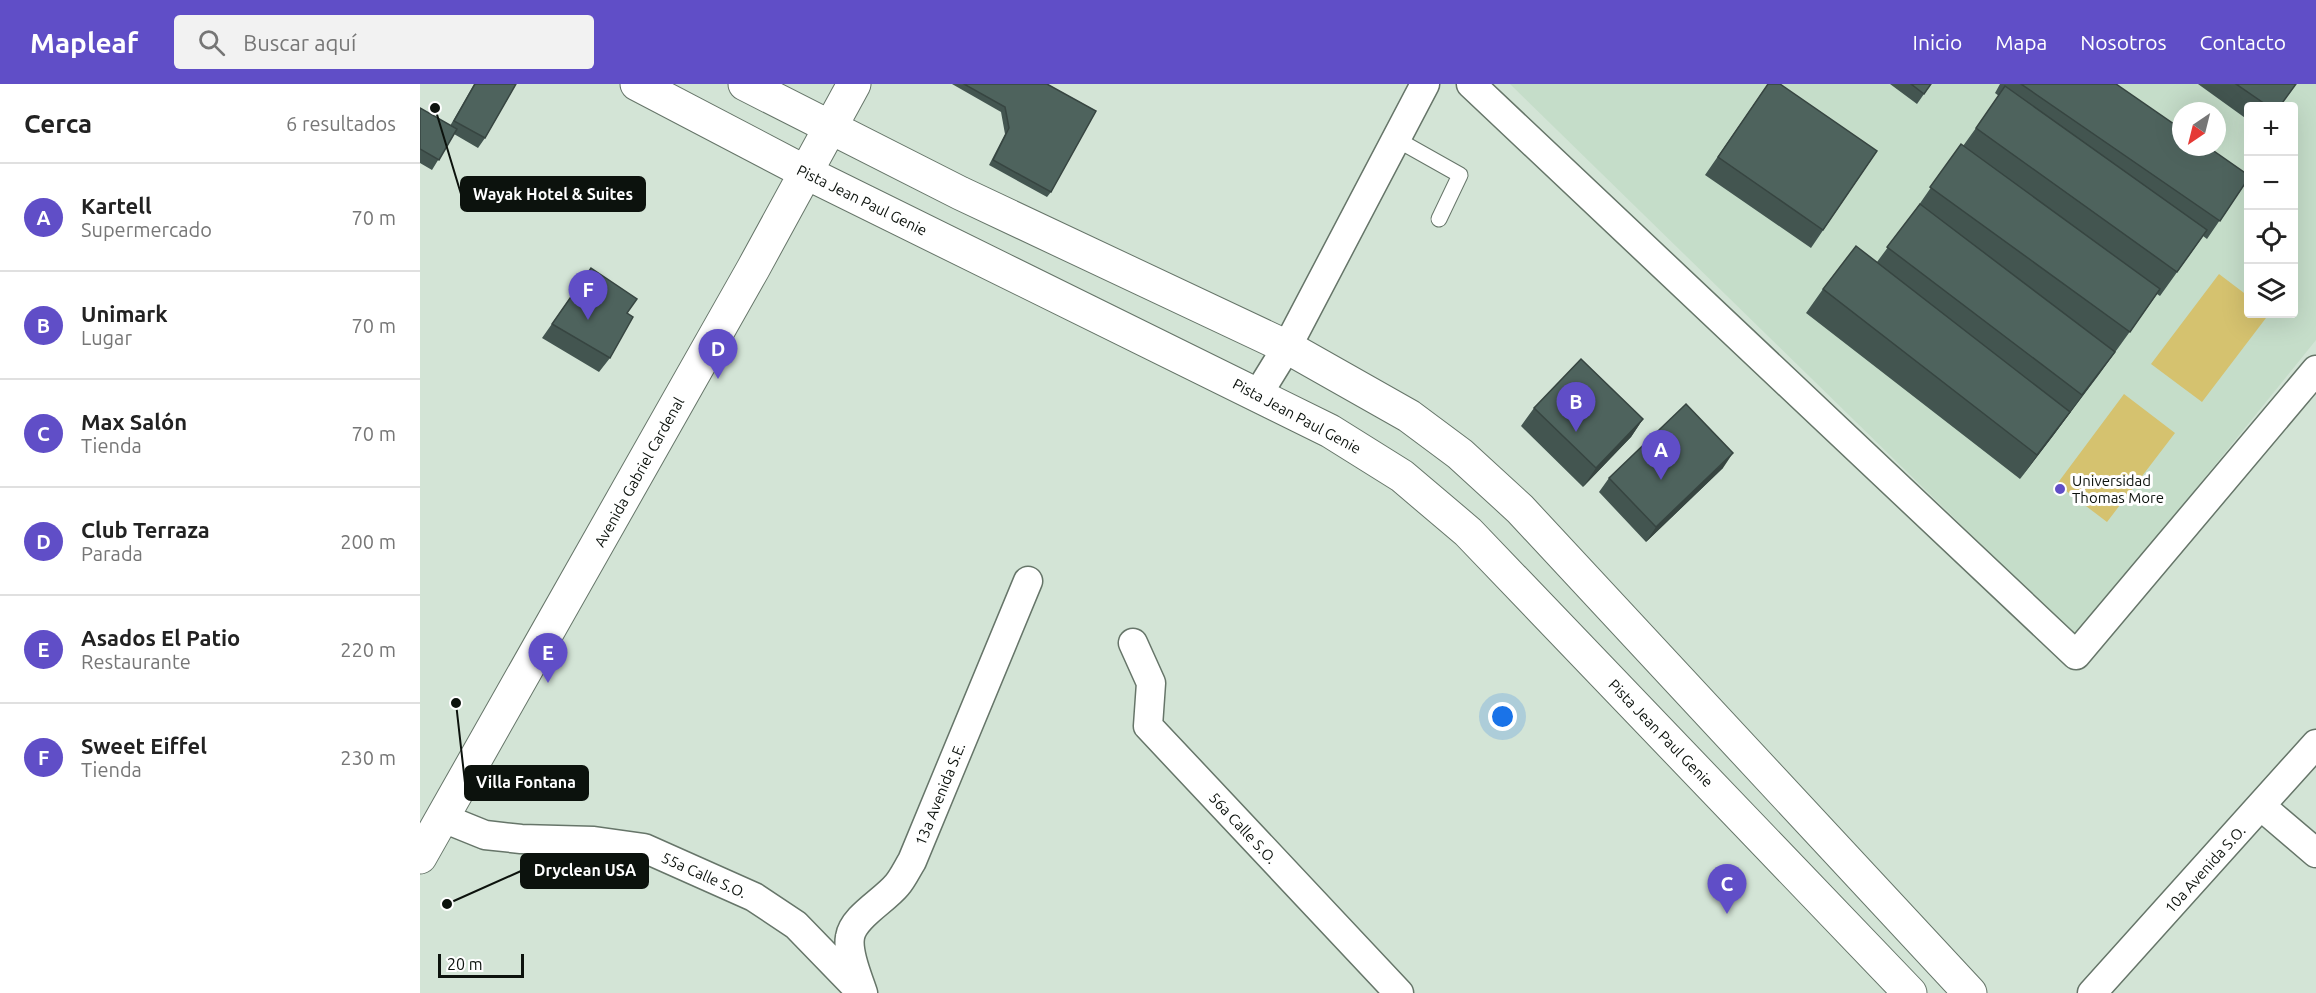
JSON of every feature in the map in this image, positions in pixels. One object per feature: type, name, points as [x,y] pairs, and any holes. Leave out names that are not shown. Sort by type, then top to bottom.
[{"type":"main road","name":"Pista Jean Paul Genie","points":[[637,84],[807,173],[1258,394],[1330,431],[1402,476],[1468,532],[1910,993]]},
{"type":"main road","points":[[745,84],[960,193],[1287,348],[1409,416],[1460,454],[1520,509],[1970,993]]},
{"type":"main road","name":"Avenida Gabriel Cardenal","points":[[420,857],[807,173],[854,84]]},
{"type":"street","points":[[1258,394],[1287,348],[1425,84]]},
{"type":"street","points":[[1471,84],[2076,655],[2316,370]]},
{"type":"street","name":"13a Avenida S.E.","points":[[863,993],[850,947],[850,935],[861,918],[878,905],[897,885],[912,861],[1028,581]]},
{"type":"street","name":"56a Calle S.O.","points":[[1133,644],[1151,683],[1148,726],[1399,993]]},
{"type":"street","name":"10a Avenida S.O.","points":[[2092,993],[2316,744]]},
{"type":"street","points":[[2261,806],[2316,854]]},
{"type":"street","name":"55a Calle S.O.","points":[[443,818],[485,835],[521,839],[594,841],[644,848],[754,897],[796,925],[863,993]]},
{"type":"lane","points":[[1395,139],[1460,175],[1439,219]]},
{"type":"shaded area","name":"Universidad Thomas More","points":[[1510,84],[2316,84],[2316,340],[2076,637]]},
{"type":"shaded area","points":[[2219,274],[2244,293],[2244,318],[2266,318],[2202,402],[2151,364]]},
{"type":"shaded area","points":[[2124,394],[2175,433],[2107,522],[2057,484]]},
{"type":"building","points":[[475,84],[516,84],[485,138],[454,121]]},
{"type":"building","points":[[964,84],[1047,84],[1096,111],[1051,192],[993,160],[1009,128],[1005,107]]},
{"type":"building","points":[[1768,84],[1780,84],[1877,151],[1823,230],[1718,157]]},
{"type":"building","points":[[1911,84],[1931,84],[1924,94]]},
{"type":"building","points":[[2021,84],[2116,84],[2172,123],[2172,156],[2221,156],[2244,172],[2244,185],[2220,221]]},
{"type":"building","points":[[2236,84],[2296,84],[2283,102],[2262,102]]},
{"type":"building","points":[[2005,86],[2207,230],[2177,272],[1976,128]]},
{"type":"building","points":[[420,108],[457,129],[439,160],[420,149]]},
{"type":"building","points":[[1961,144],[2160,289],[2130,332],[1930,187]]},
{"type":"building","points":[[1920,204],[2115,352],[2082,395],[1887,247]]},
{"type":"building","points":[[1856,246],[2070,412],[2037,455],[1823,289]]},
{"type":"building","points":[[591,268],[637,299],[627,313],[633,317],[610,358],[552,324]]},
{"type":"building","points":[[1581,359],[1643,419],[1596,468],[1534,408]]},
{"type":"building","points":[[1686,404],[1733,453],[1656,527],[1609,478]]},
{"type":"place","name":"Wayak Hotel & Suites","points":[[435,108]]},
{"type":"place","name":"Sweet Eiffel","points":[[588,320]]},
{"type":"place","name":"Club Terraza","points":[[718,379]]},
{"type":"place","name":"Unimark","points":[[1576,432]]},
{"type":"place","name":"Kartell","points":[[1661,480]]},
{"type":"place","name":"Universidad Thomas More","points":[[2060,489]]},
{"type":"place","name":"Asados El Patio","points":[[548,683]]},
{"type":"place","name":"Villa Fontana","points":[[456,703]]},
{"type":"place","name":"Dryclean USA","points":[[447,904]]},
{"type":"place","name":"Max Salón","points":[[1727,914]]}]
